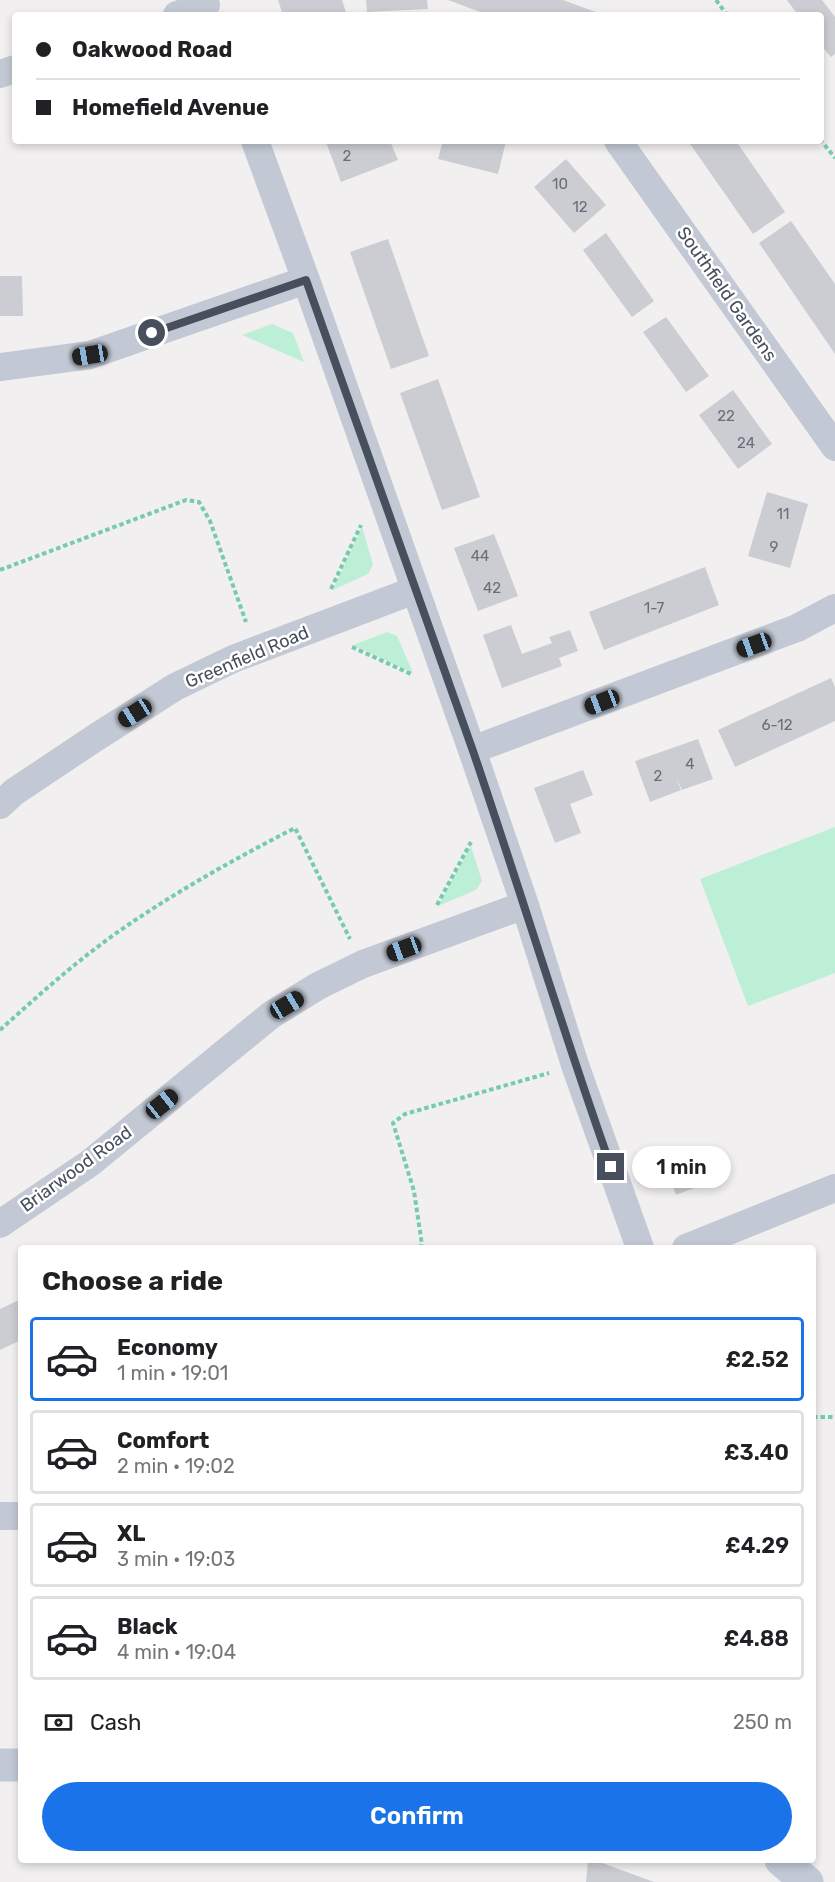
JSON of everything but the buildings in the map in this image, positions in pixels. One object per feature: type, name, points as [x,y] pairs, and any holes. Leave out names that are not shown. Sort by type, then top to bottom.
[{"type":"street","points":[[188,12],[207,7]]},
{"type":"street","points":[[256,144],[472,750],[525,905],[575,1065],[639,1245]]},
{"type":"street","name":"Southfield Gardens","points":[[620,144],[835,447]]},
{"type":"street","points":[[0,367],[90,355],[306,280]]},
{"type":"street","name":"Greenfield Road","points":[[0,805],[14,792],[175,687],[233,659],[415,590]]},
{"type":"street","points":[[472,750],[797,628],[835,608]]},
{"type":"street","name":"Briarwood Road","points":[[0,1224],[90,1163],[271,1015],[318,986],[363,964],[525,905]]},
{"type":"street","points":[[693,1245],[835,1188]]},
{"type":"street","points":[[0,1516],[18,1516]]},
{"type":"street","points":[[0,1765],[18,1765]]},
{"type":"street","points":[[785,1863],[807,1882]]},
{"type":"path","points":[[824,144],[835,158]]},
{"type":"path","points":[[0,570],[186,500],[199,502],[210,521],[255,651]]},
{"type":"path","points":[[330,593],[363,522]]},
{"type":"path","points":[[348,645],[416,676]]},
{"type":"path","points":[[0,1030],[48,986],[128,926],[245,853],[295,828],[363,964]]},
{"type":"path","points":[[435,908],[471,842]]},
{"type":"path","points":[[422,1245],[414,1191],[393,1123],[405,1114],[575,1065]]},
{"type":"path","points":[[816,1417],[835,1417]]},
{"type":"green space","points":[[272,324],[293,333],[304,362],[242,335]]},
{"type":"green space","points":[[362,527],[373,565],[368,574],[333,590]]},
{"type":"green space","points":[[387,632],[397,636],[413,673],[353,645]]},
{"type":"green space","points":[[835,827],[835,973],[748,1006],[700,879]]},
{"type":"green space","points":[[471,846],[482,881],[476,890],[438,906]]},
{"type":"route","points":[[152,333],[306,280],[472,750],[525,905],[575,1065],[611,1167]]}]
